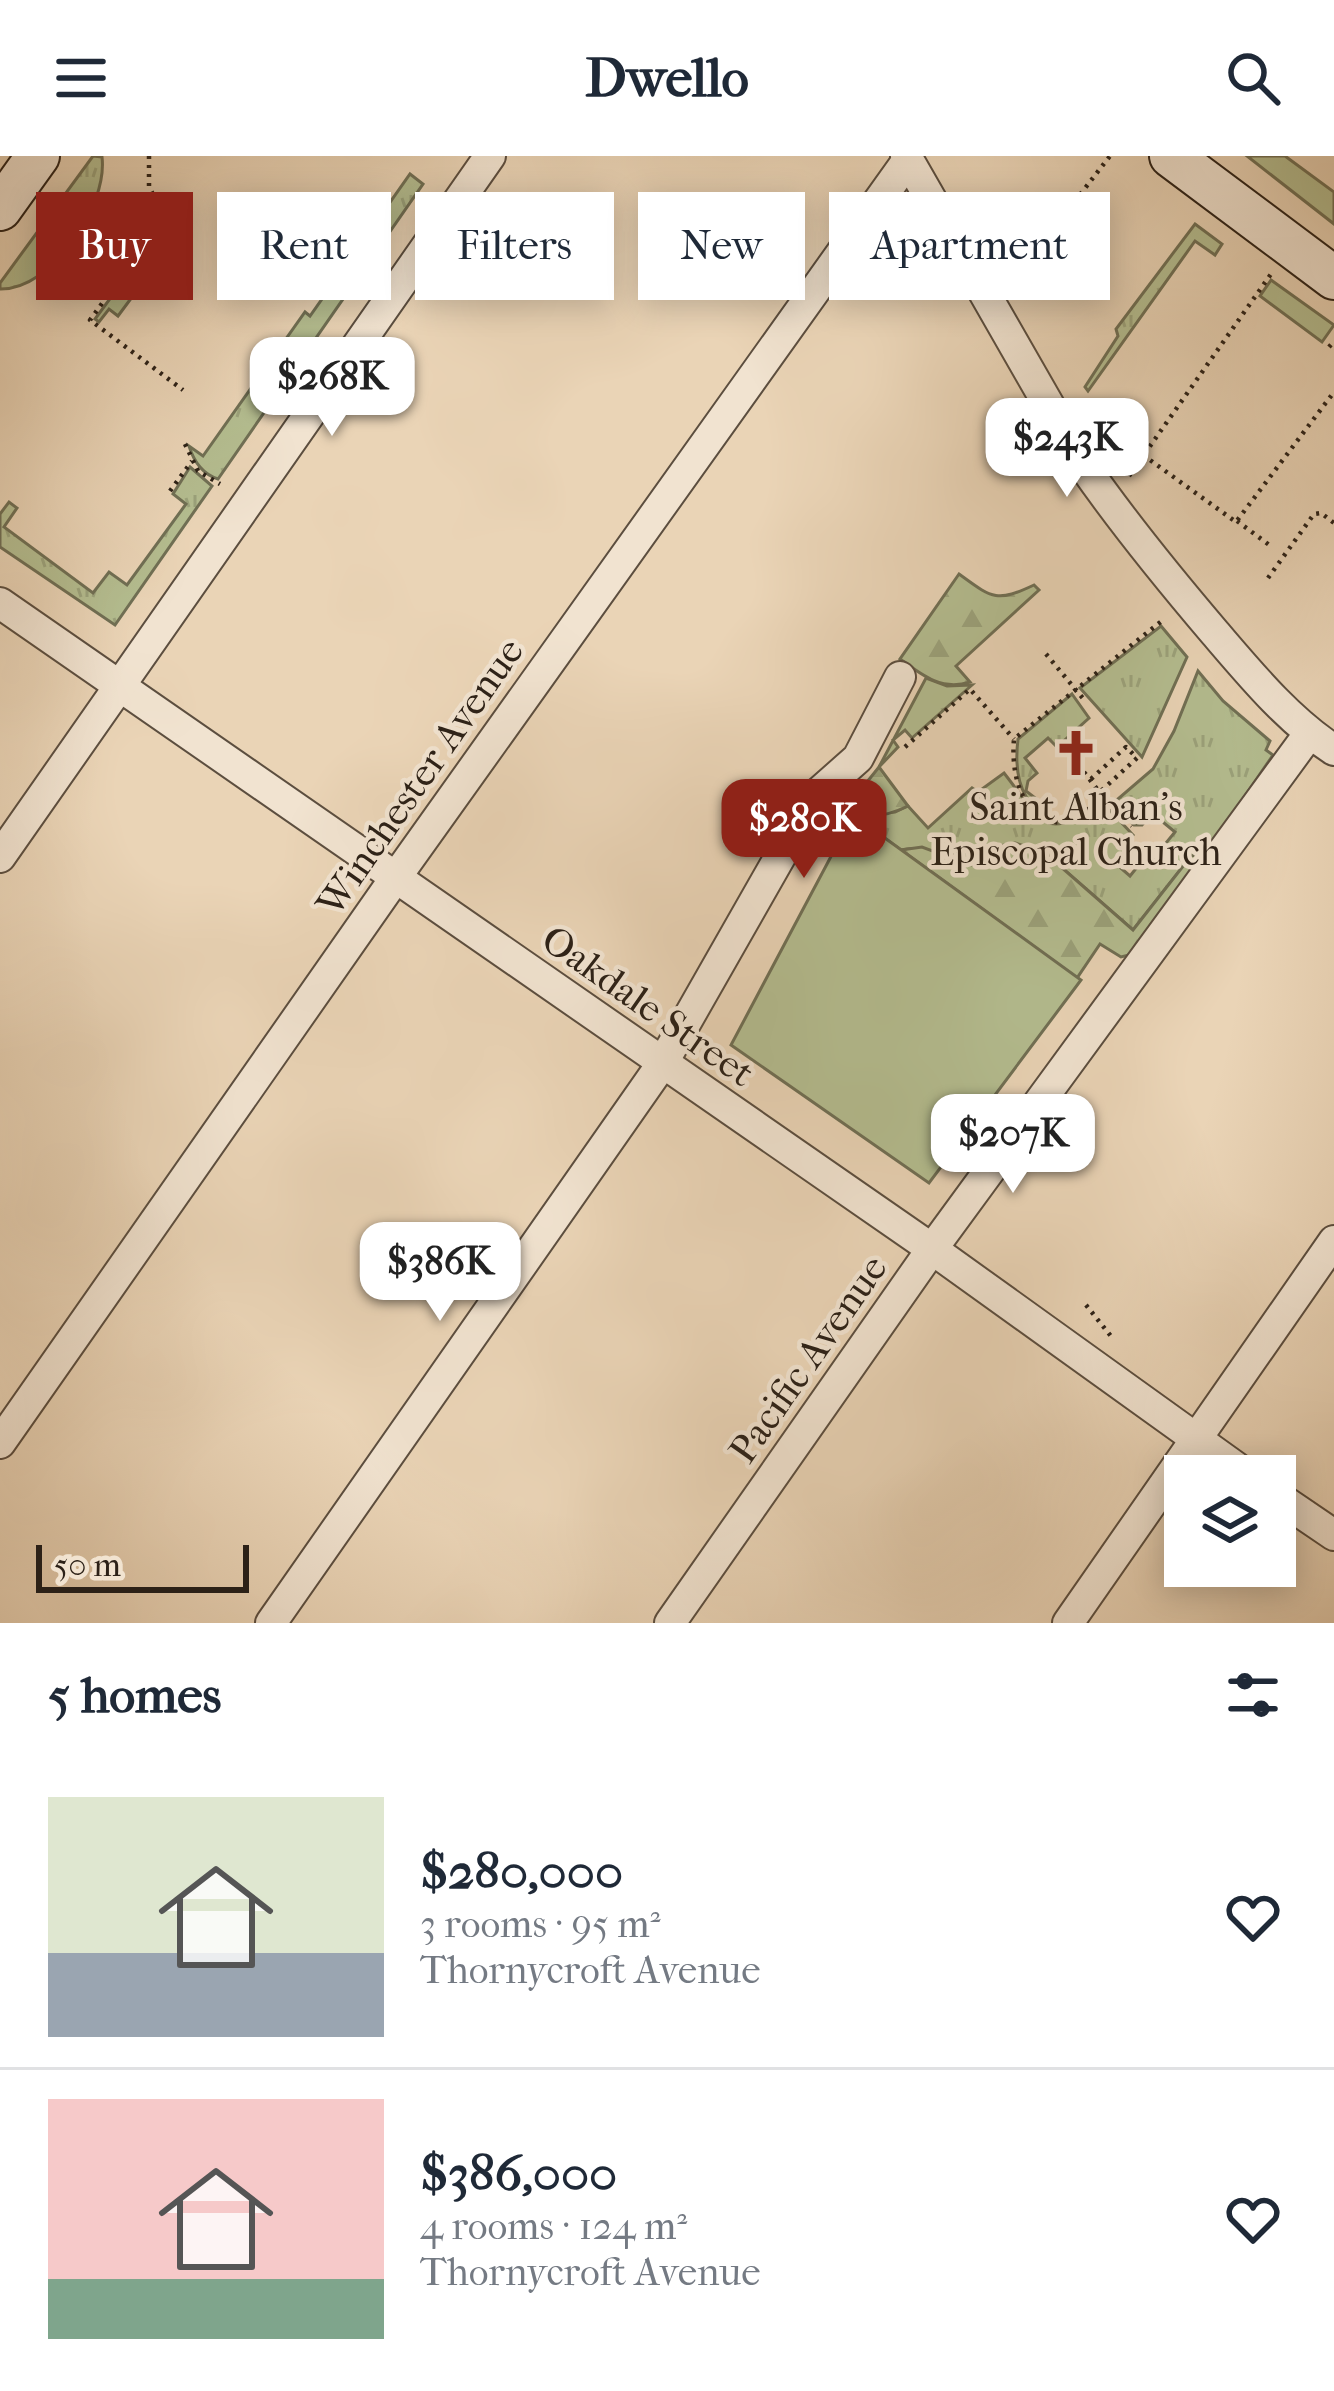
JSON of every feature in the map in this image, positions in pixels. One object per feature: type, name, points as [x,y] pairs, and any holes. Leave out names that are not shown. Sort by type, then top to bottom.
[{"type":"main road","points":[[0,209],[38,156]]},
{"type":"main road","points":[[1171,156],[1334,278]]},
{"type":"street","points":[[0,857],[490,156]]},
{"type":"street","points":[[907,158],[1083,465],[1169,579],[1247,670],[1322,742]]},
{"type":"street","name":"Winchester Avenue","points":[[0,1443],[907,158]]},
{"type":"street","name":"Oakdale Street","points":[[0,603],[932,1250],[1218,1455]]},
{"type":"street","points":[[271,1623],[662,1064],[814,797],[858,758],[901,677]]},
{"type":"street","name":"Pacific Avenue","points":[[670,1623],[932,1250],[1322,742]]},
{"type":"street","points":[[1068,1623],[1334,1241]]},
{"type":"street","points":[[1296,1509],[1334,1535]]},
{"type":"path","points":[[148,156],[164,218],[90,320],[183,390]]},
{"type":"path","points":[[1082,192],[1110,156]]},
{"type":"path","points":[[1129,476],[1271,274]]},
{"type":"path","points":[[1143,455],[1233,523],[1334,392]]},
{"type":"path","points":[[185,444],[204,477],[220,484]]},
{"type":"path","points":[[170,491],[191,461]]},
{"type":"path","points":[[1270,576],[1315,514],[1334,521]]},
{"type":"path","points":[[1238,521],[1272,547]]},
{"type":"path","points":[[1014,739],[1163,620]]},
{"type":"path","points":[[1046,654],[1086,703]]},
{"type":"path","points":[[905,747],[970,689],[1014,739],[1014,776],[1036,813],[1061,823],[1106,800]]},
{"type":"path","points":[[1091,779],[1126,747],[1137,758],[1101,791]]},
{"type":"path","points":[[1084,772],[1132,826]]},
{"type":"path","points":[[1086,1305],[1121,1349]]},
{"type":"green space","points":[[93,156],[102,157],[97,192],[67,192]]},
{"type":"green space","points":[[1247,156],[1285,156],[1334,192],[1334,224]]},
{"type":"green space","points":[[410,174],[423,184],[391,230],[391,201]]},
{"type":"green space","points":[[1195,224],[1222,244],[1215,255],[1195,241],[1088,391],[1085,387],[1118,336],[1116,329]]},
{"type":"green space","points":[[36,234],[36,278],[0,289]]},
{"type":"green space","points":[[1271,280],[1334,325],[1322,342],[1260,296]]},
{"type":"green space","points":[[109,300],[130,300],[118,316],[109,309],[99,322],[95,319]]},
{"type":"green space","points":[[321,300],[342,300],[218,479],[207,474],[189,446],[203,456],[305,312],[310,316]]},
{"type":"green space","points":[[190,467],[212,486],[115,625],[0,547],[0,514],[9,502],[17,508],[4,527],[93,593],[109,572],[127,585],[186,504],[173,494]]},
{"type":"green space","points":[[959,574],[995,595],[1034,585],[1039,590],[956,666],[970,682],[950,685],[900,659]]},
{"type":"green space","points":[[1161,626],[1187,657],[1142,757],[1080,688]]},
{"type":"green space","points":[[1198,671],[1223,701],[1270,741],[1266,750],[1273,755],[1206,853],[1191,856],[1133,930],[1044,852],[1018,845],[962,855],[901,850],[853,815],[895,812],[908,806],[928,828],[972,788],[978,792],[1004,773],[1045,822],[1067,822],[1104,804],[1133,835],[1115,863],[1130,876],[1142,861],[1148,865],[1175,832],[1152,813],[1142,825],[1134,825],[1112,804],[1153,769]]},
{"type":"green space","points":[[926,678],[947,686],[972,685],[912,738],[905,730],[893,740]]},
{"type":"green space","points":[[1072,694],[1089,718],[1057,747],[1048,738],[1025,758],[1037,773],[1026,791],[1048,808],[1052,819],[1032,805],[1021,786],[1018,739]]},
{"type":"green space","points":[[893,740],[898,747],[879,767]]},
{"type":"green space","points":[[879,767],[908,806],[873,816],[840,804],[855,797]]},
{"type":"green space","points":[[853,815],[1081,980],[929,1183],[731,1045]]},
{"type":"green space","points":[[1015,843],[1044,852],[1133,930],[1191,856],[1206,853],[1133,954],[1121,957],[1100,944],[1077,978],[901,850],[922,847],[946,856]]},
{"type":"place","name":"Saint Alban's Episcopal Church","points":[[1076,753]]}]
